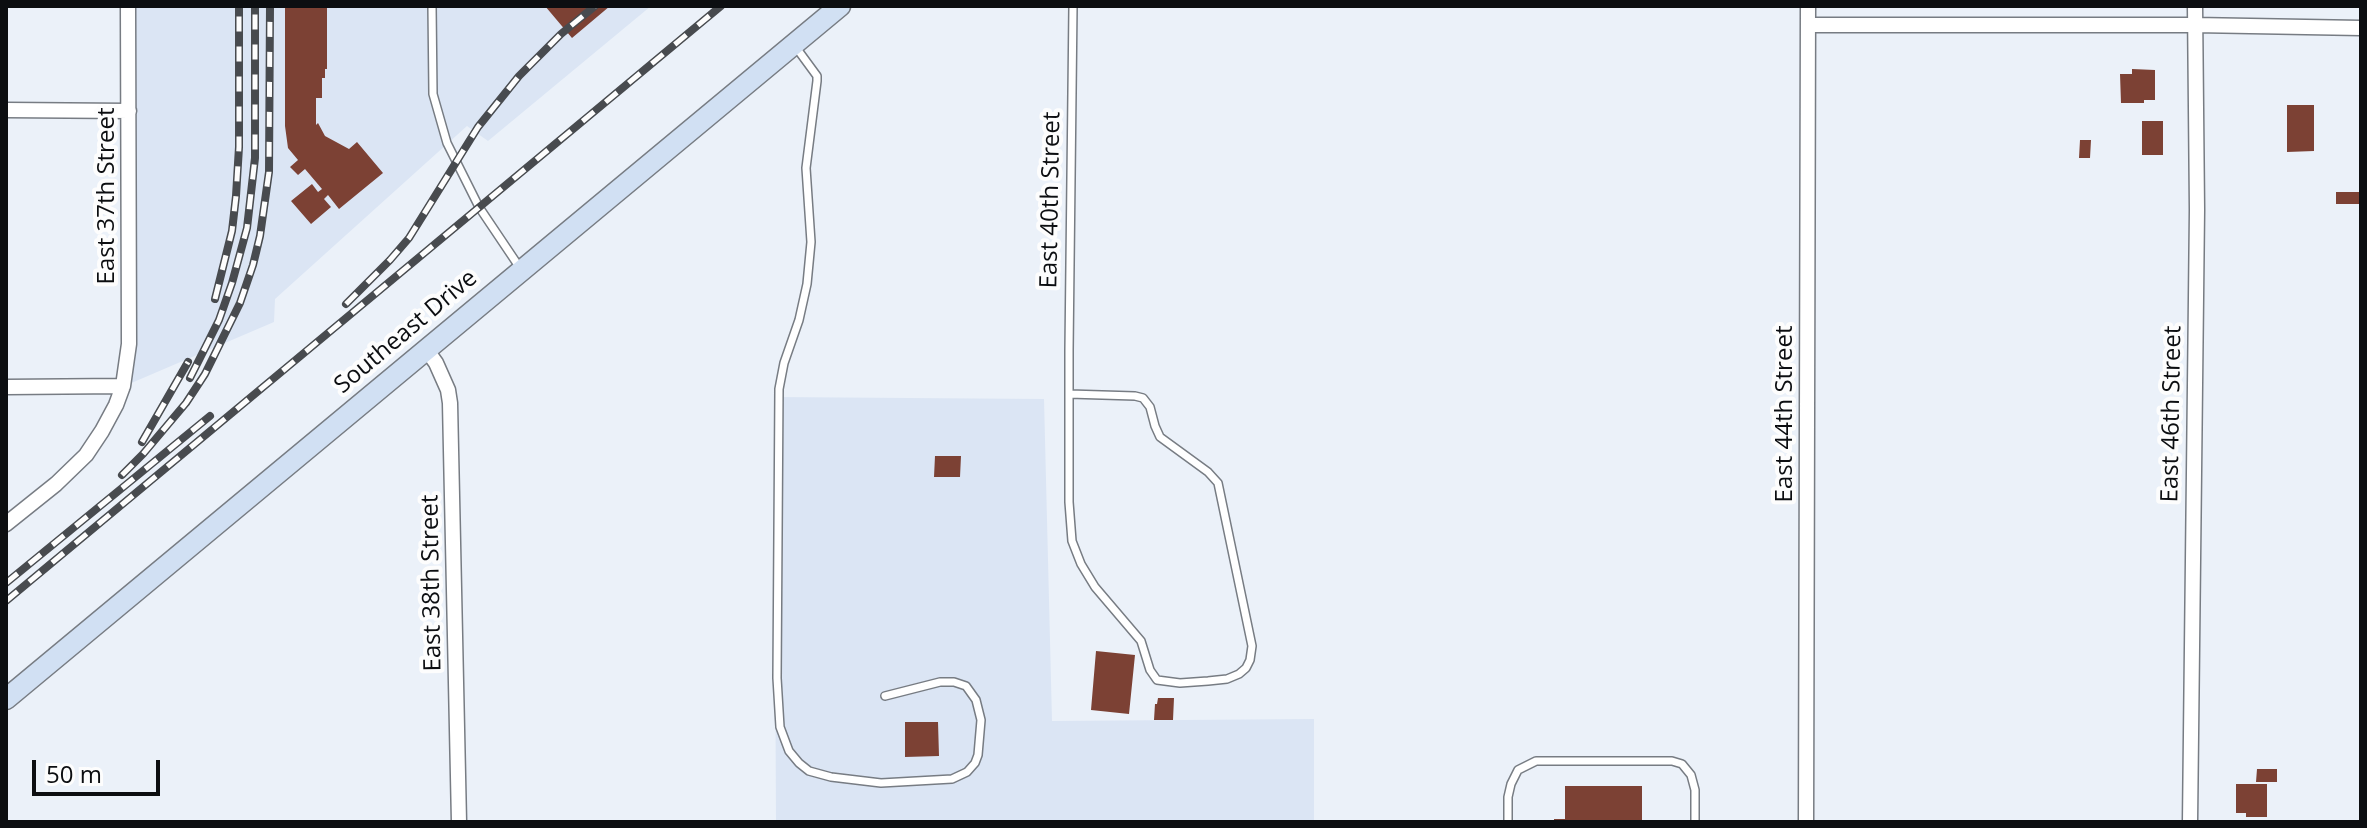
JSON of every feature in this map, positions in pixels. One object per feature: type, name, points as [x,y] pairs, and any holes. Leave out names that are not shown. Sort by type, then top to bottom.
[{"type":"main road","name":"Southeast Drive","points":[[6,699],[840,6]]},
{"type":"street","name":"East 37th Street","points":[[6,524],[86,455],[116,405],[123,386],[129,344],[128,6]]},
{"type":"street","name":"East 44th Street","points":[[1806,822],[1808,6]]},
{"type":"street","name":"East 46th Street","points":[[2190,822],[2197,226],[2195,6]]},
{"type":"street","points":[[1808,25],[2361,28]]},
{"type":"street","points":[[6,110],[129,111]]},
{"type":"street","name":"East 38th Street","points":[[426,349],[448,390],[450,403],[459,822]]},
{"type":"street","points":[[6,387],[123,386]]},
{"type":"lane","points":[[432,6],[433,94],[447,143],[479,207],[521,270]]},
{"type":"lane","name":"East 40th Street","points":[[1069,394],[1143,398],[1150,407],[1160,437],[1208,472],[1218,483],[1252,646],[1250,660],[1239,674],[1208,681],[1180,683],[1157,680],[1150,670],[1138,636],[1108,603],[1081,564],[1072,541],[1069,523],[1069,394],[1073,6]]},
{"type":"lane","points":[[794,44],[817,76],[817,81],[806,168],[811,242],[807,284],[779,389],[777,678],[780,727],[789,751],[799,763],[809,771],[831,777],[881,783],[952,779],[967,772],[975,763],[981,720],[976,700],[966,686],[940,682],[885,696]]},
{"type":"lane","points":[[1508,822],[1511,784],[1518,770],[1536,761],[1672,761],[1682,764],[1691,775],[1695,790],[1695,822]]},
{"type":"shaded area","points":[[129,6],[651,6],[488,141],[467,126],[275,299],[274,322],[129,384]]},
{"type":"shaded area","points":[[774,397],[1044,399],[1052,721],[1314,719],[1314,822],[776,822]]},
{"type":"building","points":[[285,6],[327,6],[327,69],[325,78],[322,78],[322,98],[316,98],[316,125],[318,123],[325,136],[349,149],[357,142],[383,173],[339,209],[328,195],[324,199],[331,207],[311,224],[291,201],[312,184],[318,192],[322,189],[305,169],[298,175],[290,167],[298,160],[288,148],[285,126]]},
{"type":"building","points":[[545,6],[610,6],[572,38]]},
{"type":"building","points":[[2132,69],[2155,70],[2155,100],[2121,103],[2120,74],[2132,74]]},
{"type":"building","points":[[2287,105],[2314,105],[2314,151],[2287,152]]},
{"type":"building","points":[[2142,121],[2163,121],[2163,155],[2142,155]]},
{"type":"building","points":[[2080,140],[2091,140],[2090,158],[2079,158]]},
{"type":"building","points":[[2336,192],[2361,192],[2361,204],[2336,204]]},
{"type":"building","points":[[935,456],[961,456],[960,477],[934,477]]},
{"type":"building","points":[[1096,651],[1135,655],[1129,714],[1091,710]]},
{"type":"building","points":[[1158,698],[1174,698],[1173,720],[1154,720]]},
{"type":"building","points":[[905,722],[938,722],[939,756],[905,757]]},
{"type":"building","points":[[2257,769],[2277,769],[2277,782],[2256,782]]},
{"type":"building","points":[[2236,784],[2267,784],[2267,817],[2246,817],[2246,813],[2236,813]]},
{"type":"building","points":[[1565,786],[1642,786],[1642,822],[1554,822],[1554,819],[1565,819]]},
{"type":"railway","points":[[215,299],[232,231],[236,196],[239,6]]},
{"type":"railway","points":[[190,378],[219,320],[247,228],[255,158],[255,6]]},
{"type":"railway","points":[[122,475],[186,403],[205,374],[240,303],[253,265],[269,172],[270,6]]},
{"type":"railway","points":[[346,304],[409,238],[478,127],[519,76],[561,34],[595,6]]},
{"type":"railway","points":[[6,601],[721,6]]},
{"type":"railway","points":[[142,442],[188,362]]},
{"type":"railway","points":[[6,583],[210,416]]}]
